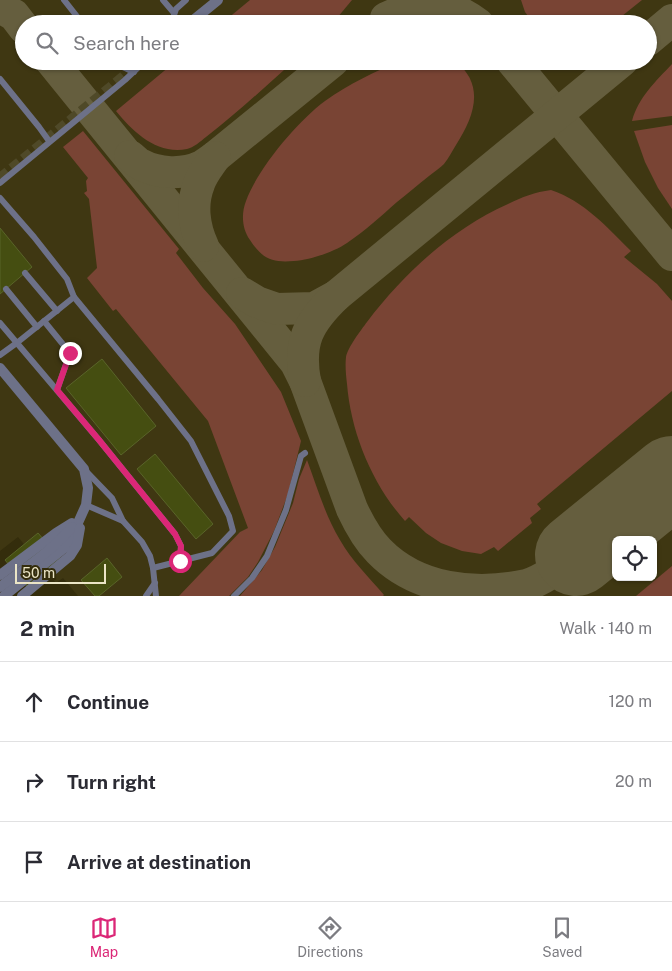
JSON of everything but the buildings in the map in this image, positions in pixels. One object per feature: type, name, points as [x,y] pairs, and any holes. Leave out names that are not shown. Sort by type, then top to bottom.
[{"type":"street","points":[[200,15],[218,0]]},
{"type":"street","points":[[0,368],[84,469],[88,488],[77,545],[70,556],[0,575]]},
{"type":"street","points":[[4,596],[39,563],[81,517]]},
{"type":"street","points":[[0,587],[39,563]]},
{"type":"street","points":[[22,596],[39,563]]},
{"type":"lane","points":[[64,0],[76,15]]},
{"type":"lane","points":[[163,0],[174,13],[186,0]]},
{"type":"lane","points":[[0,183],[134,72],[130,70]]},
{"type":"lane","points":[[0,79],[50,141]]},
{"type":"lane","points":[[0,198],[67,279],[74,297],[191,441],[229,516],[233,531],[212,553],[153,568]]},
{"type":"lane","points":[[25,273],[57,311]]},
{"type":"lane","points":[[6,289],[37,327]]},
{"type":"lane","points":[[0,355],[74,297]]},
{"type":"lane","points":[[44,321],[70,353],[57,390]]},
{"type":"lane","points":[[0,323],[18,342],[175,534],[181,546],[180,561]]},
{"type":"lane","points":[[234,596],[252,578],[267,556],[286,510],[302,456],[305,453]]},
{"type":"lane","points":[[84,469],[112,498],[124,521],[142,542],[150,556],[156,596]]},
{"type":"lane","points":[[86,505],[124,521]]},
{"type":"lane","points":[[146,596],[155,583]]},
{"type":"shaded area","points":[[0,0],[672,0],[672,596],[78,596],[63,578],[56,583],[18,537],[0,551]]},
{"type":"shaded area","points":[[250,0],[352,0],[340,15],[232,15]]},
{"type":"shaded area","points":[[521,0],[642,0],[623,15],[527,15]]},
{"type":"shaded area","points":[[672,64],[672,116],[632,121],[643,97]]},
{"type":"shaded area","points":[[165,70],[284,70],[240,109],[189,148],[176,150],[156,145],[138,134],[116,111]]},
{"type":"shaded area","points":[[380,70],[465,70],[471,80],[474,91],[472,112],[468,123],[446,162],[441,167],[367,228],[342,246],[322,255],[300,260],[280,261],[264,256],[247,236],[244,226],[244,206],[252,188],[269,160],[303,120],[325,101],[362,78]]},
{"type":"shaded area","points":[[672,125],[672,209],[658,188],[645,162],[634,131]]},
{"type":"shaded area","points":[[83,131],[179,249],[176,253],[203,288],[235,324],[281,392],[301,441],[288,494],[274,531],[248,577],[229,596],[179,596],[240,532],[248,528],[208,421],[116,309],[113,311],[87,278],[97,268],[89,199],[84,193],[87,191],[86,181],[88,178],[63,147]]},
{"type":"shaded area","points":[[551,190],[574,201],[604,224],[631,251],[624,257],[657,284],[672,301],[672,391],[537,504],[541,509],[530,518],[532,523],[498,551],[494,547],[481,554],[462,551],[441,543],[426,533],[409,517],[405,521],[383,491],[365,457],[353,421],[347,384],[346,357],[349,348],[381,304],[430,254],[487,214],[513,201]]},
{"type":"shaded area","points":[[307,460],[330,521],[344,547],[383,596],[240,596],[262,570],[275,547],[293,503],[299,479]]},
{"type":"shaded area","points":[[672,566],[672,596],[636,596],[654,581],[657,581],[657,578]]},
{"type":"taxiway","points":[[393,15],[410,9],[433,6],[444,7],[465,15]]},
{"type":"taxiway","points":[[0,7],[15,16]]},
{"type":"taxiway","points":[[657,32],[672,20]]},
{"type":"taxiway","points":[[58,70],[296,363],[305,381],[352,509],[364,531],[379,551],[394,564],[429,582],[448,587],[487,590],[527,585],[552,572],[576,555]]},
{"type":"taxiway","points":[[130,156],[140,164],[155,170],[179,172],[202,166],[322,70]]},
{"type":"taxiway","points":[[519,70],[672,255]]},
{"type":"taxiway","points":[[305,381],[303,367],[304,344],[312,324],[326,306],[611,70]]},
{"type":"taxiway","points":[[203,246],[197,231],[195,199],[202,177],[215,157]]},
{"type":"taxiway","points":[[242,293],[257,302],[277,309],[314,308],[336,296]]},
{"type":"runway","points":[[576,555],[672,477]]},
{"type":"tunnel","points":[[0,178],[131,70]]},
{"type":"route","points":[[70,353],[57,390],[175,534],[181,546],[180,561]]}]
